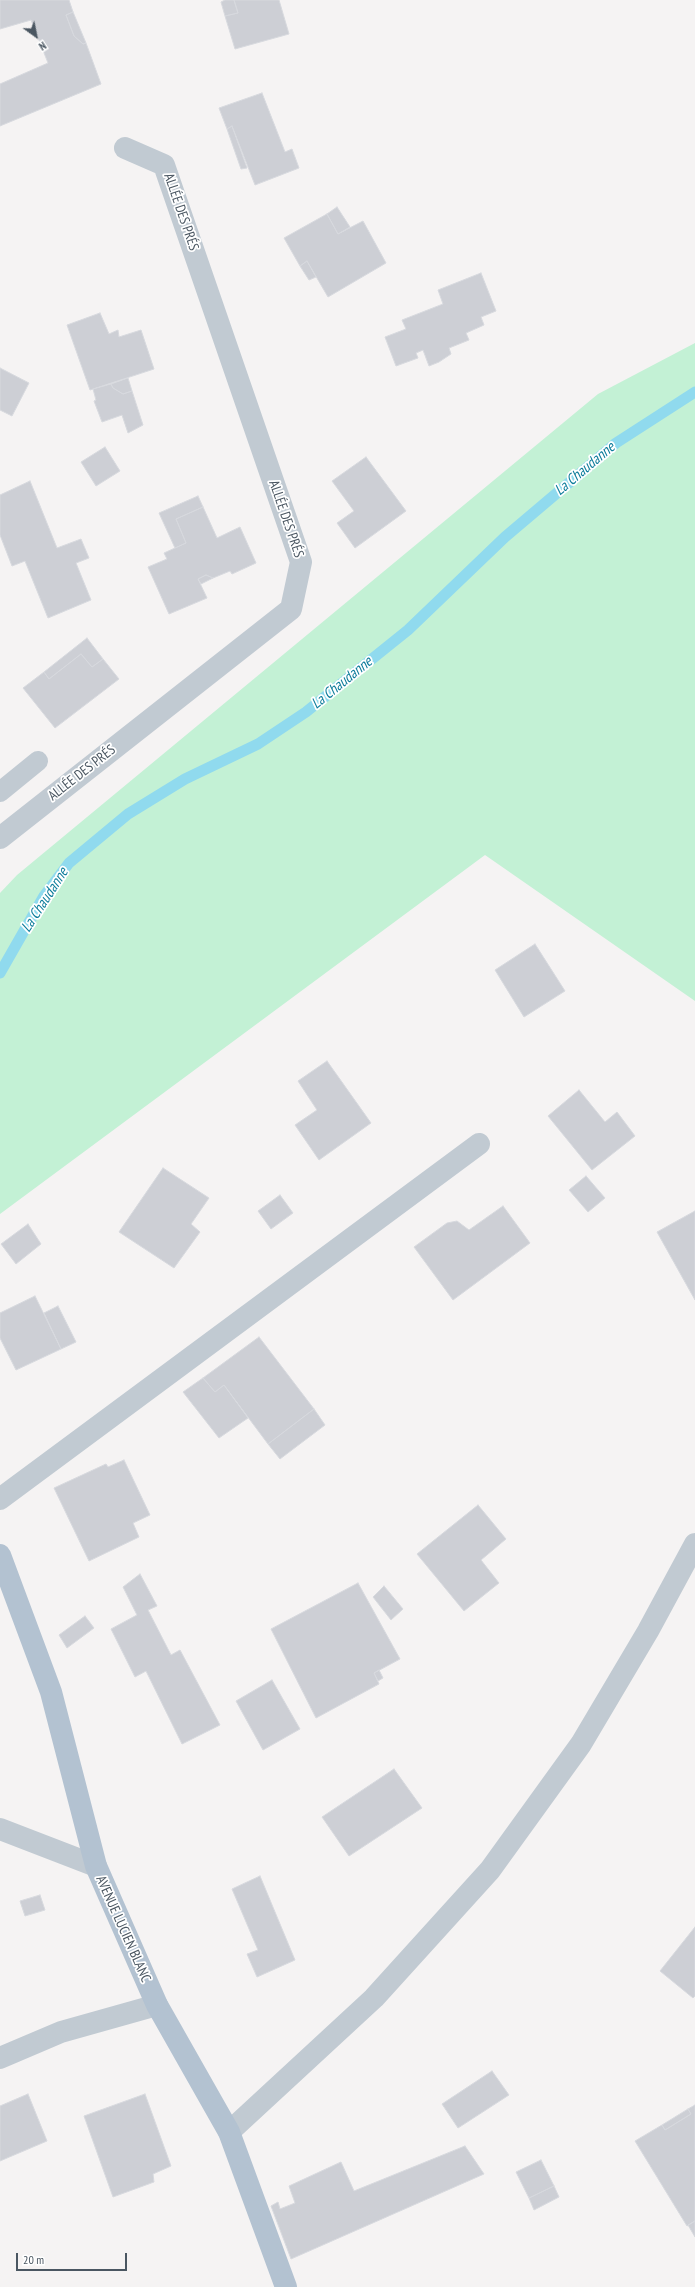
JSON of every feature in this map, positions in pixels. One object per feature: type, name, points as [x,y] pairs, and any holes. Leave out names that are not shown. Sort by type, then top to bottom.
[{"type":"main road","name":"AVENUE LUCIEN BLANC","points":[[0,1555],[51,1692],[96,1866],[157,2005],[229,2132],[286,2287]]},
{"type":"street","name":"ALLÉE DES PRÉS","points":[[0,838],[291,609],[301,562],[164,165],[125,148]]},
{"type":"street","points":[[0,1499],[479,1144]]},
{"type":"street","points":[[229,2132],[374,1998],[490,1870],[581,1744],[648,1631],[695,1544]]},
{"type":"street","points":[[0,1829],[96,1866]]},
{"type":"street","points":[[0,2058],[61,2032],[157,2005]]},
{"type":"lane","points":[[0,792],[38,761]]},
{"type":"green space","points":[[695,343],[695,1001],[485,855],[0,1214],[0,893],[17,875],[598,394]]},
{"type":"building","points":[[0,0],[69,0],[73,12],[66,15],[74,36],[83,44],[86,43],[101,84],[0,126],[0,84],[48,63],[31,20],[0,29]]},
{"type":"building","points":[[225,0],[234,0],[238,13],[225,16],[221,2]]},
{"type":"building","points":[[234,0],[279,0],[289,34],[235,49],[225,16],[238,13]]},
{"type":"building","points":[[73,12],[86,43],[83,44],[74,36],[66,15]]},
{"type":"building","points":[[262,93],[285,152],[292,149],[299,168],[255,185],[232,126],[227,129],[219,108]]},
{"type":"building","points":[[232,126],[247,168],[241,169],[227,129]]},
{"type":"building","points":[[337,207],[350,227],[338,234],[327,214]]},
{"type":"building","points":[[327,214],[338,234],[363,221],[386,263],[328,297],[307,261],[300,266],[284,238]]},
{"type":"building","points":[[307,261],[316,277],[309,280],[300,266]]},
{"type":"building","points":[[481,273],[496,311],[481,317],[484,325],[466,333],[469,340],[449,348],[451,354],[439,362],[429,366],[423,350],[416,353],[418,358],[396,366],[385,337],[406,329],[402,320],[443,304],[438,290]]},
{"type":"building","points":[[100,313],[109,334],[118,330],[119,337],[141,330],[154,369],[90,390],[67,325]]},
{"type":"building","points":[[0,368],[29,383],[12,416],[0,410]]},
{"type":"building","points":[[128,378],[132,391],[123,394],[113,388],[111,384]]},
{"type":"building","points":[[111,384],[113,388],[123,394],[132,391],[143,425],[128,433],[122,415],[102,422],[94,401],[96,400],[93,389]]},
{"type":"building","points":[[105,447],[120,471],[96,486],[81,462]]},
{"type":"building","points":[[366,457],[406,511],[355,548],[337,523],[354,511],[332,481]]},
{"type":"building","points":[[30,481],[57,548],[81,539],[89,558],[76,563],[91,600],[48,618],[25,561],[12,566],[0,535],[0,495]]},
{"type":"building","points":[[198,496],[203,507],[176,519],[186,543],[175,548],[159,513]]},
{"type":"building","points":[[203,507],[217,538],[240,527],[256,563],[232,574],[230,571],[213,578],[206,575],[198,579],[207,598],[169,614],[148,567],[167,559],[164,553],[186,543],[176,519]]},
{"type":"building","points":[[206,575],[213,578],[201,584],[198,579]]},
{"type":"building","points":[[87,638],[103,659],[92,667],[81,654],[49,679],[44,672]]},
{"type":"building","points":[[81,654],[92,667],[103,659],[119,679],[55,728],[23,688],[44,672],[49,679]]},
{"type":"building","points":[[535,944],[565,991],[524,1017],[495,970]]},
{"type":"building","points":[[327,1061],[371,1123],[319,1160],[295,1125],[317,1110],[298,1081]]},
{"type":"building","points":[[579,1090],[605,1122],[617,1112],[635,1136],[592,1170],[548,1116]]},
{"type":"building","points":[[163,1168],[209,1198],[191,1224],[200,1232],[174,1268],[119,1232]]},
{"type":"building","points":[[586,1176],[605,1198],[588,1212],[569,1190]]},
{"type":"building","points":[[280,1195],[293,1213],[271,1229],[258,1211]]},
{"type":"building","points":[[503,1206],[530,1243],[453,1300],[414,1247],[447,1223],[457,1221],[469,1230]]},
{"type":"building","points":[[695,1211],[695,1300],[657,1232]]},
{"type":"building","points":[[28,1224],[41,1244],[16,1264],[1,1244]]},
{"type":"building","points":[[35,1296],[61,1349],[16,1370],[0,1338],[0,1313]]},
{"type":"building","points":[[58,1306],[76,1342],[61,1349],[44,1313]]},
{"type":"building","points":[[259,1337],[314,1409],[268,1444],[224,1385],[215,1392],[203,1378]]},
{"type":"building","points":[[203,1378],[215,1392],[224,1385],[248,1418],[219,1438],[183,1392]]},
{"type":"building","points":[[314,1409],[325,1425],[280,1459],[268,1444]]},
{"type":"building","points":[[124,1460],[150,1515],[133,1523],[139,1537],[89,1561],[54,1488],[106,1464],[108,1467]]},
{"type":"building","points":[[478,1505],[506,1539],[481,1560],[499,1583],[464,1611],[417,1554]]},
{"type":"building","points":[[140,1574],[157,1606],[148,1610],[171,1655],[180,1650],[220,1725],[182,1744],[146,1671],[135,1677],[111,1629],[137,1615],[123,1587]]},
{"type":"building","points":[[358,1583],[400,1659],[374,1673],[379,1684],[316,1718],[271,1629]]},
{"type":"building","points":[[384,1586],[403,1609],[391,1620],[373,1597]]},
{"type":"building","points":[[85,1616],[94,1628],[67,1648],[59,1635]]},
{"type":"building","points":[[379,1670],[383,1678],[378,1681],[374,1673]]},
{"type":"building","points":[[272,1680],[300,1729],[263,1750],[236,1701]]},
{"type":"building","points":[[394,1769],[422,1808],[349,1856],[322,1817]]},
{"type":"building","points":[[260,1876],[295,1960],[257,1977],[247,1954],[258,1950],[232,1889]]},
{"type":"building","points":[[40,1895],[45,1910],[25,1916],[20,1901]]},
{"type":"building","points":[[695,1927],[695,1996],[693,1998],[660,1971]]},
{"type":"building","points":[[492,2071],[509,2095],[458,2128],[442,2104]]},
{"type":"building","points":[[28,2094],[47,2141],[0,2161],[0,2106]]},
{"type":"building","points":[[145,2094],[171,2166],[153,2174],[154,2182],[113,2197],[84,2116]]},
{"type":"building","points":[[695,2105],[695,2221],[687,2226],[635,2141],[662,2125],[665,2130],[691,2114],[688,2109]]},
{"type":"building","points":[[688,2109],[691,2114],[665,2130],[662,2125]]},
{"type":"building","points":[[465,2146],[484,2174],[291,2259],[271,2206],[278,2202],[280,2209],[295,2203],[289,2186],[341,2162],[354,2191]]},
{"type":"building","points":[[541,2160],[554,2186],[529,2198],[516,2172]]},
{"type":"building","points":[[554,2186],[559,2197],[534,2210],[529,2198]]},
{"type":"building","points":[[695,2221],[695,2237],[688,2225]]},
{"type":"waterway","name":"La Chaudanne","points":[[0,973],[44,896],[69,863],[128,814],[185,779],[258,744],[306,712],[408,630],[505,537],[616,443],[695,392]]}]
